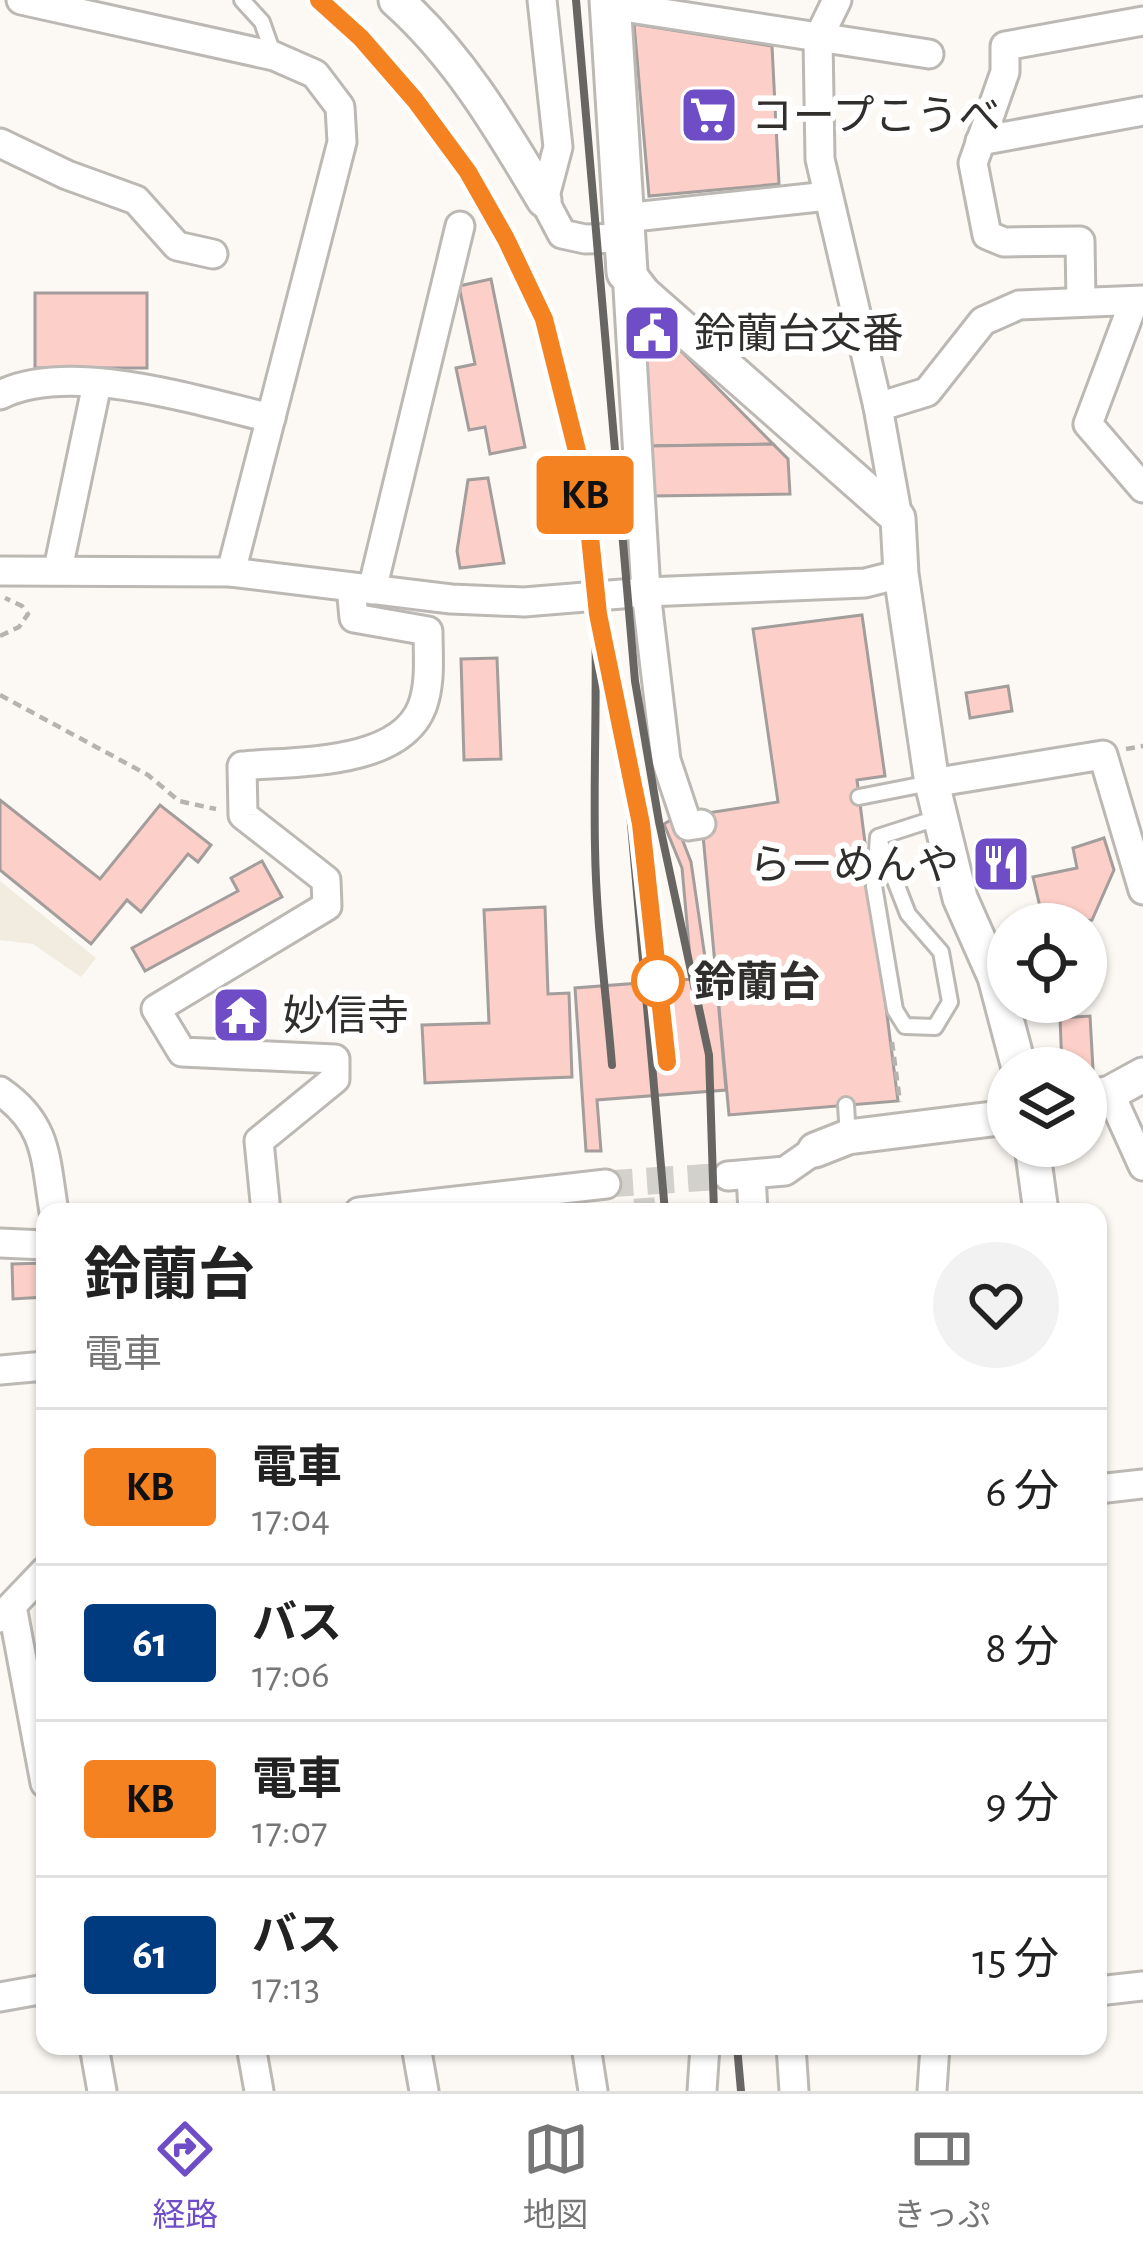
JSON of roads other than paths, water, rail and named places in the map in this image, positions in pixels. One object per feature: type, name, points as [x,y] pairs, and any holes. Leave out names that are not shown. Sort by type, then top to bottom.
[{"type":"main road","points":[[610,3],[626,243]]},
{"type":"street","points":[[21,0],[274,56],[315,74],[340,107],[342,142],[231,572]]},
{"type":"street","points":[[395,0],[431,31],[478,93],[562,235],[626,243],[828,196]]},
{"type":"street","points":[[542,0],[558,147],[544,200]]},
{"type":"street","points":[[837,0],[818,39],[820,159],[878,407],[898,518],[901,574],[932,782],[960,898],[995,977],[1013,1047]]},
{"type":"street","points":[[610,3],[705,10],[818,39],[929,54]]},
{"type":"street","points":[[1081,302],[1080,241],[1004,242],[987,236],[973,163],[1004,72],[1005,46],[1143,20]]},
{"type":"street","points":[[980,141],[1143,111]]},
{"type":"street","points":[[0,142],[67,175],[136,200],[178,246],[214,254]]},
{"type":"street","points":[[265,1203],[259,1141],[334,1079],[334,1060],[182,1052],[156,1009],[327,906],[326,880],[243,815],[242,766],[364,754],[400,734],[421,711],[428,681],[428,632],[354,617],[460,226]]},
{"type":"street","points":[[626,243],[644,294],[898,518]]},
{"type":"street","points":[[626,243],[646,592],[666,760],[688,826],[701,824]]},
{"type":"street","points":[[878,407],[927,392],[983,321],[1019,304],[1138,300],[1088,424],[1143,488]]},
{"type":"street","points":[[0,395],[32,383],[126,384],[271,418]]},
{"type":"street","points":[[58,569],[97,384]]},
{"type":"street","points":[[0,571],[231,572],[524,602],[865,584],[901,574]]},
{"type":"street","points":[[932,782],[1103,755],[1143,890]]},
{"type":"street","points":[[1107,1092],[1143,1075]]},
{"type":"street","points":[[0,1091],[25,1109],[40,1132],[52,1203]]},
{"type":"street","points":[[1107,1110],[1143,1166]]},
{"type":"street","points":[[750,1203],[740,1176],[785,1172],[847,1121],[987,1118]]},
{"type":"street","points":[[1035,1167],[1040,1203]]},
{"type":"street","points":[[438,1203],[606,1184]]},
{"type":"street","points":[[0,1243],[36,1245]]},
{"type":"street","points":[[0,1370],[36,1367]]},
{"type":"street","points":[[1107,1488],[1143,1484]]},
{"type":"street","points":[[36,1580],[6,1612],[36,1744]]},
{"type":"street","points":[[1107,1990],[1143,1986]]},
{"type":"street","points":[[0,1997],[36,1991]]},
{"type":"street","points":[[96,2055],[102,2091]]},
{"type":"street","points":[[253,2055],[259,2091]]},
{"type":"street","points":[[418,2055],[424,2091]]},
{"type":"street","points":[[587,2055],[593,2091]]},
{"type":"street","points":[[702,2091],[704,2055]]},
{"type":"street","points":[[792,2055],[794,2091]]},
{"type":"street","points":[[932,2091],[934,2055]]},
{"type":"lane","points":[[242,0],[262,22],[274,56]]},
{"type":"lane","points":[[859,797],[932,782]]},
{"type":"lane","points":[[878,837],[940,817]]},
{"type":"lane","points":[[878,837],[908,914],[941,952],[950,1002],[935,1027],[905,1026],[895,1010],[874,886],[878,837]]},
{"type":"tunnel","points":[[606,1184],[728,1176]]},
{"type":"tunnel","points":[[644,1198],[644,1203]]},
{"type":"railway","points":[[319,0],[377,56],[428,116],[472,180],[509,246],[540,317],[563,390],[581,467],[594,585],[596,874],[612,1065]]},
{"type":"railway","points":[[576,0],[635,681],[659,822],[709,1055],[714,1203]]},
{"type":"railway","points":[[617,664],[664,1203]]},
{"type":"railway","points":[[738,2055],[741,2091]]},
{"type":"train","name":"KB","points":[[319,0],[361,38],[415,100],[468,172],[544,319],[584,479],[598,614],[641,824],[667,1062]]},
{"type":"place","name":"コープこうべ","points":[[709,115]]},
{"type":"place","name":"鈴蘭台交番","points":[[652,333]]},
{"type":"place","name":"らーめんや","points":[[1001,864]]},
{"type":"place","name":"鈴蘭台","points":[[658,981]]},
{"type":"place","name":"妙信寺","points":[[241,1015]]}]
